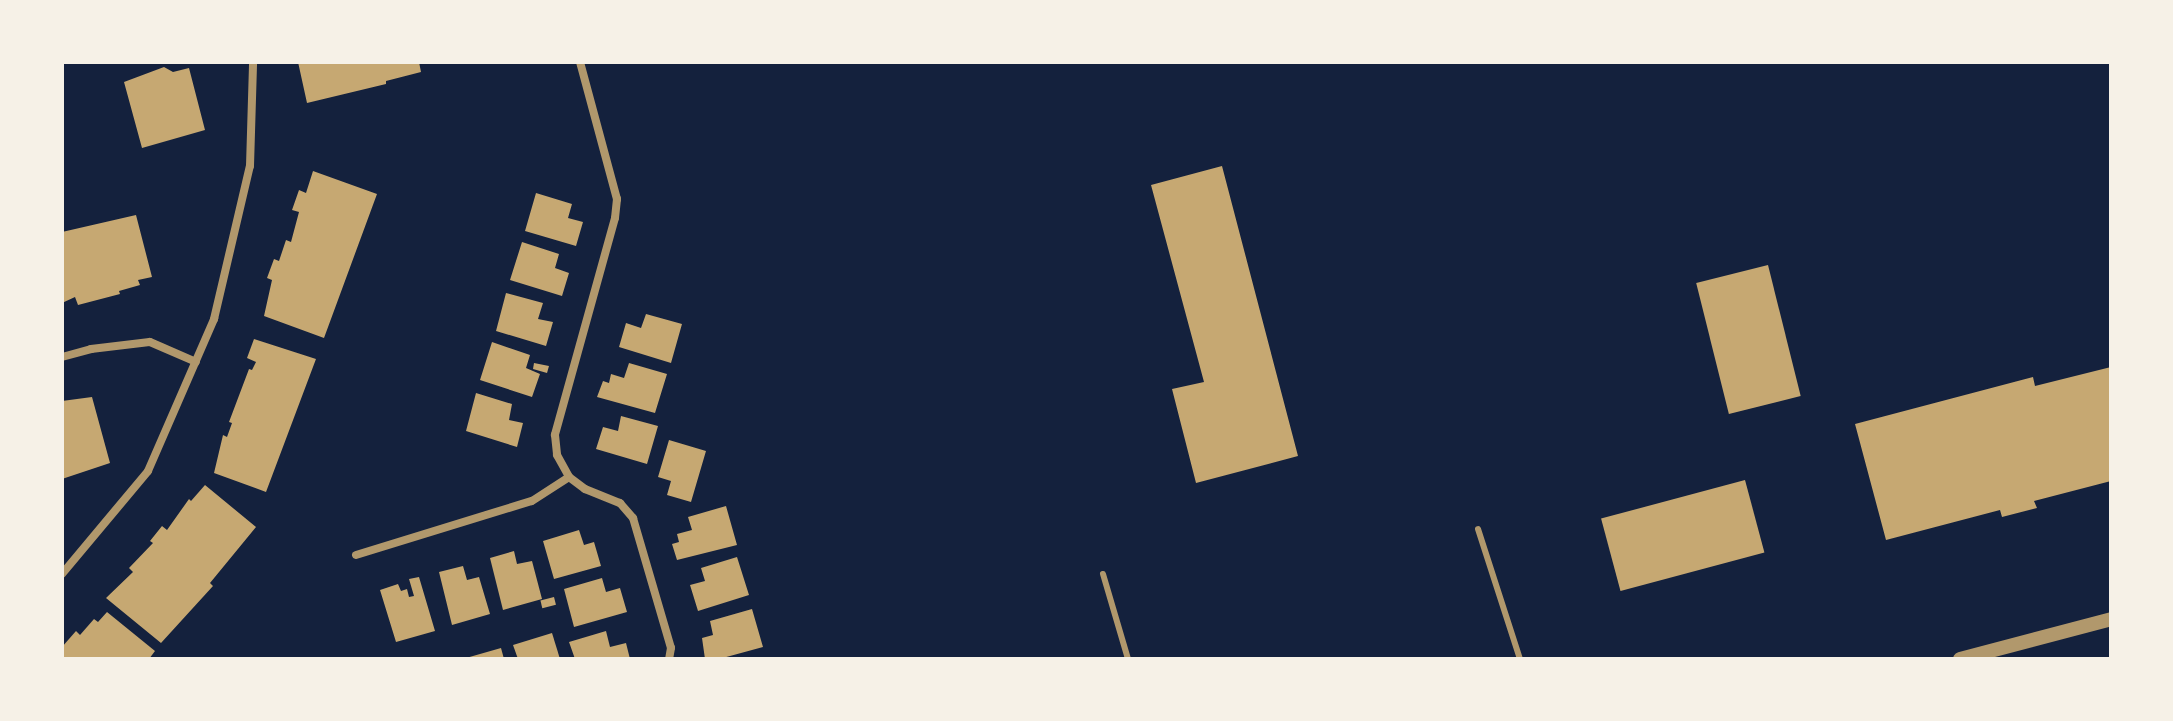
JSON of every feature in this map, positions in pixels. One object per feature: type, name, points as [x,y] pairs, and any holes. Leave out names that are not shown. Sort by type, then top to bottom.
[{"type":"street","points":[[62,574],[148,471],[214,319],[250,166],[253,62]]},
{"type":"street","points":[[580,62],[617,199],[615,218],[555,435],[557,455],[569,477],[585,489],[620,503],[633,518],[671,648],[669,659]]},
{"type":"street","points":[[62,357],[91,349],[150,342],[196,362]]},
{"type":"street","points":[[356,555],[532,501],[569,477]]},
{"type":"street","points":[[1960,659],[2111,619]]},
{"type":"lane","points":[[1478,529],[1520,659]]},
{"type":"lane","points":[[1103,574],[1128,659]]},
{"type":"building","points":[[298,62],[419,62],[421,72],[307,103]]},
{"type":"building","points":[[164,67],[173,72],[189,68],[205,130],[142,148],[124,82]]},
{"type":"building","points":[[1222,166],[1298,456],[1196,483],[1172,389],[1204,382],[1151,185]]},
{"type":"building","points":[[313,171],[377,194],[324,338],[264,316],[272,280],[267,278],[274,259],[279,261],[286,240],[291,242],[299,212],[292,210],[299,190],[306,193]]},
{"type":"building","points":[[536,193],[572,204],[568,218],[583,222],[576,246],[525,231]]},
{"type":"building","points":[[136,215],[152,277],[138,280],[140,285],[119,291],[120,294],[78,305],[75,297],[62,303],[62,232]]},
{"type":"building","points":[[522,242],[559,254],[555,268],[569,273],[562,296],[510,280]]},
{"type":"building","points":[[1768,265],[1801,396],[1729,414],[1696,283]]},
{"type":"building","points":[[506,293],[543,303],[538,319],[553,322],[546,346],[496,331]]},
{"type":"building","points":[[646,314],[682,324],[671,363],[619,347],[626,323],[641,328]]},
{"type":"building","points":[[254,339],[316,359],[266,492],[214,473],[223,435],[227,437],[232,423],[229,422],[249,369],[252,370],[256,362],[247,358]]},
{"type":"building","points":[[492,342],[530,355],[526,368],[540,374],[532,397],[480,380]]},
{"type":"building","points":[[534,363],[549,366],[547,373],[533,369]]},
{"type":"building","points":[[629,363],[667,374],[655,413],[597,397],[603,381],[609,383],[611,374],[624,378]]},
{"type":"building","points":[[2111,367],[2111,481],[2034,501],[2037,508],[2002,517],[2000,510],[1886,540],[1855,424],[2033,377],[2035,386]]},
{"type":"building","points":[[476,393],[512,404],[509,420],[523,423],[517,447],[466,431]]},
{"type":"building","points":[[92,397],[110,463],[62,479],[62,401]]},
{"type":"building","points":[[621,416],[658,426],[647,464],[596,449],[603,427],[618,431]]},
{"type":"building","points":[[669,440],[706,451],[691,502],[667,495],[671,481],[658,477]]},
{"type":"building","points":[[1745,480],[1764,552],[1620,591],[1601,519]]},
{"type":"building","points":[[205,485],[256,527],[210,583],[213,586],[161,643],[106,598],[133,572],[129,568],[153,543],[150,541],[162,526],[167,530],[189,499],[191,501]]},
{"type":"building","points":[[726,506],[737,545],[677,560],[672,544],[679,542],[677,534],[692,530],[688,517]]},
{"type":"building","points":[[579,530],[584,545],[594,542],[601,566],[554,579],[543,541]]},
{"type":"building","points":[[514,551],[517,564],[532,561],[542,599],[503,610],[490,558]]},
{"type":"building","points":[[737,557],[749,595],[698,611],[690,585],[705,581],[701,568]]},
{"type":"building","points":[[463,566],[467,580],[479,577],[490,614],[452,625],[439,572]]},
{"type":"building","points":[[419,577],[435,631],[396,642],[380,590],[398,584],[401,591],[407,589],[409,597],[414,596],[409,579]]},
{"type":"building","points":[[602,578],[606,592],[620,588],[627,612],[574,627],[564,589]]},
{"type":"building","points":[[554,597],[556,605],[542,608],[540,600]]},
{"type":"building","points":[[752,609],[763,647],[719,659],[705,659],[702,638],[713,635],[710,621]]},
{"type":"building","points":[[107,612],[155,651],[149,659],[62,659],[62,647],[76,631],[80,635],[94,619],[98,622]]},
{"type":"building","points":[[606,631],[610,647],[626,643],[630,659],[575,659],[569,642]]},
{"type":"building","points":[[552,633],[560,659],[518,659],[513,645]]},
{"type":"building","points":[[501,648],[504,659],[466,659],[466,658]]}]
